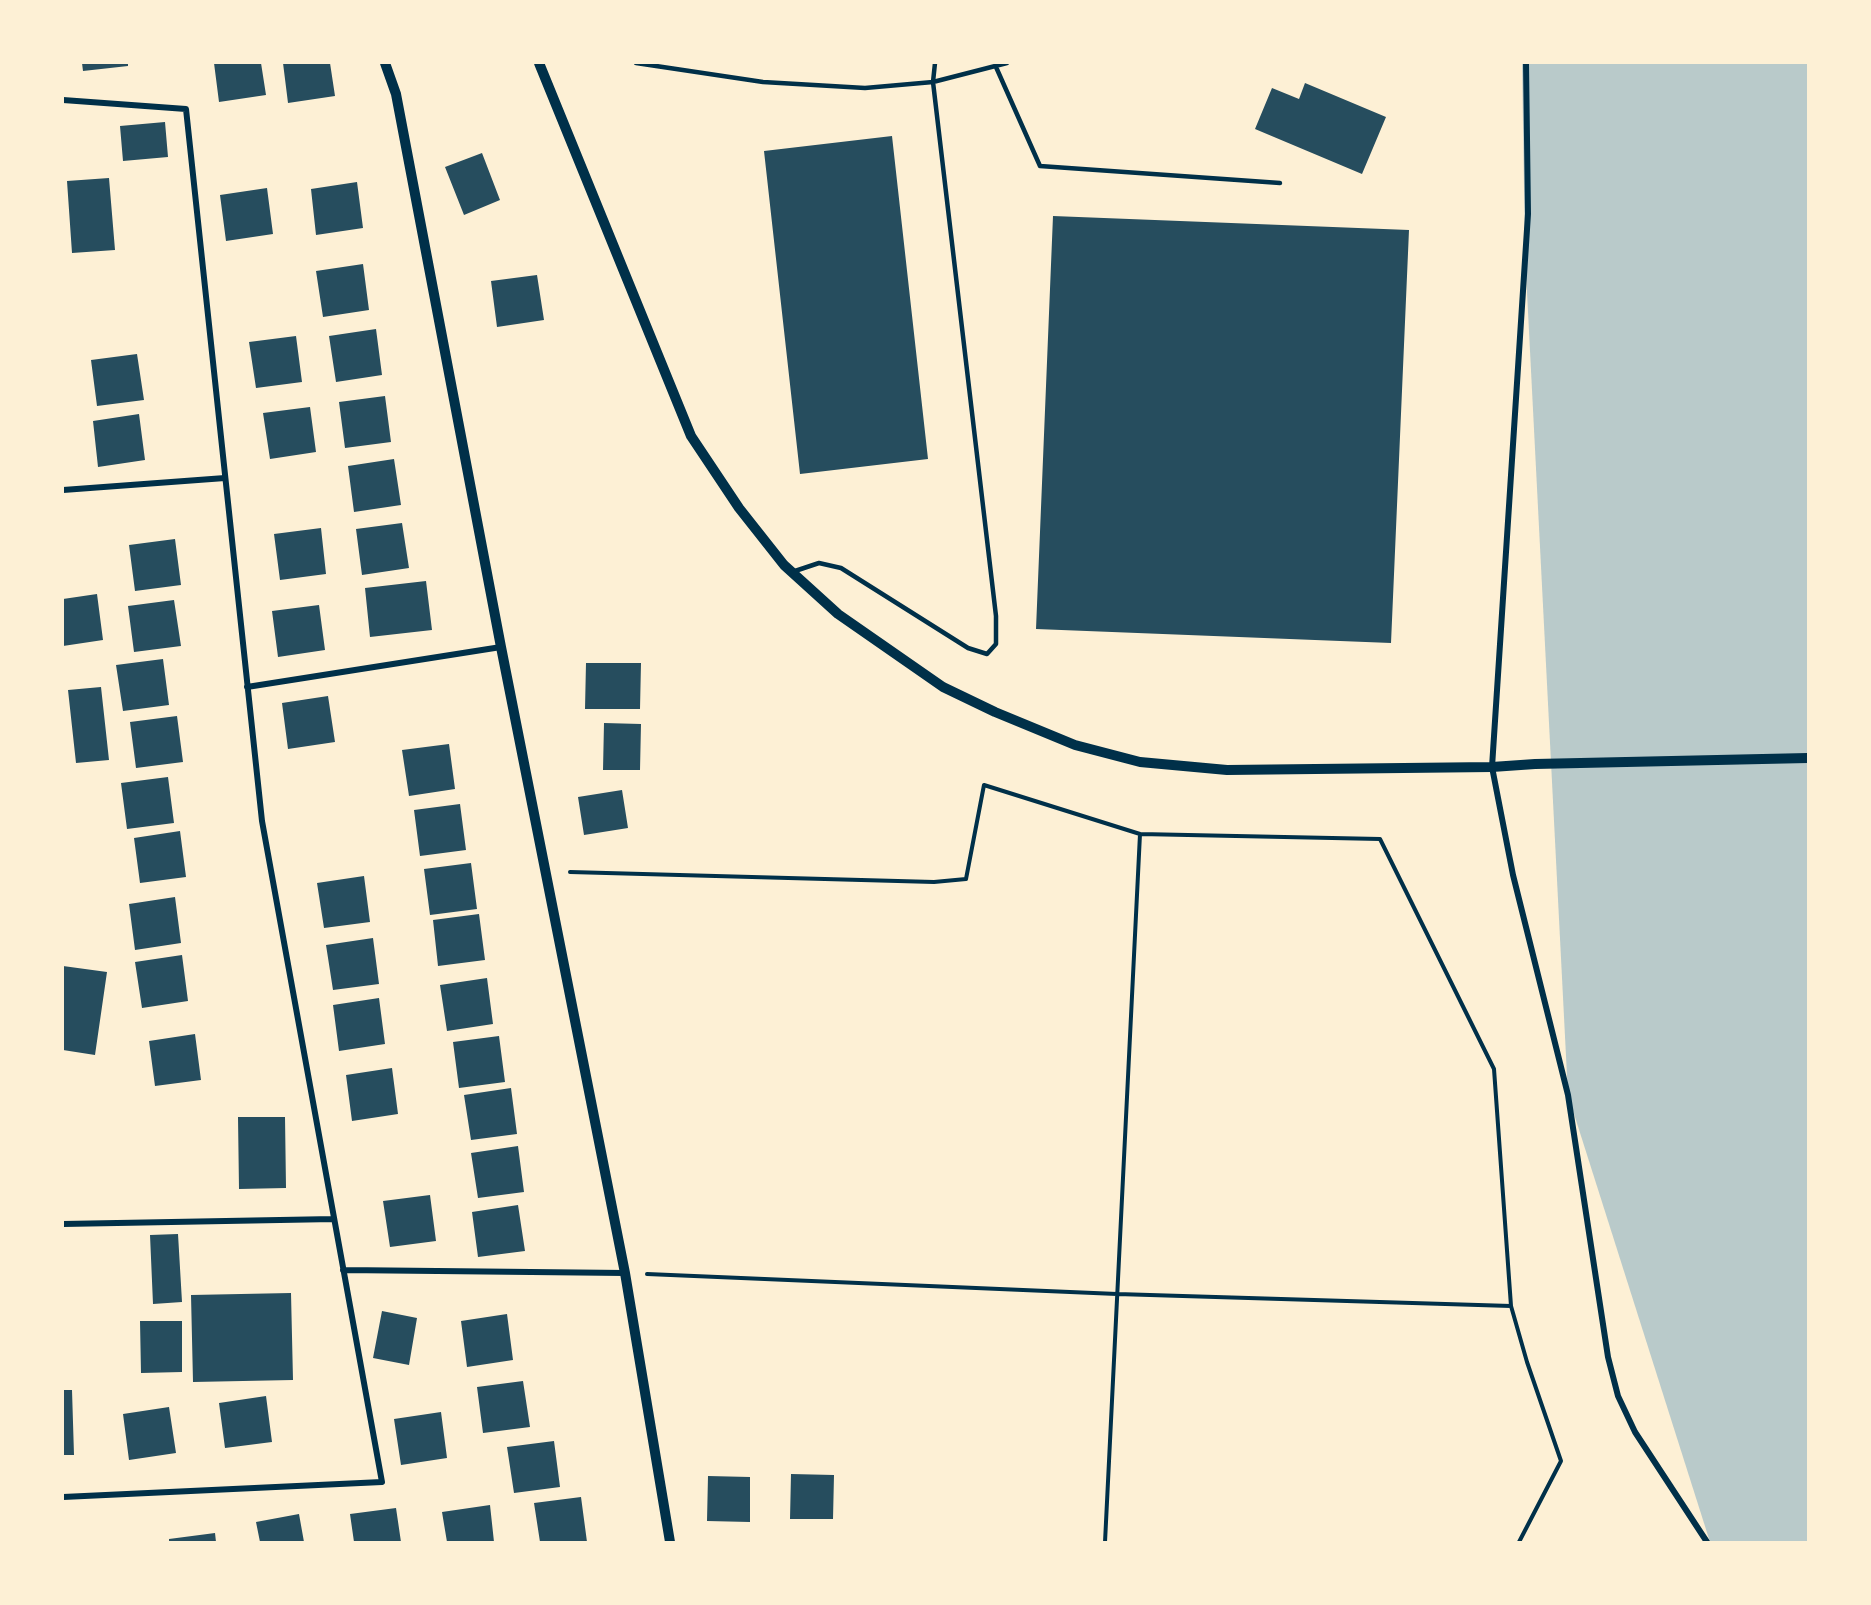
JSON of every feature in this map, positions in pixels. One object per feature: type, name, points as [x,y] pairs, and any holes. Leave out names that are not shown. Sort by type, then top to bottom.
[{"type":"street","points":[[385,63],[396,94],[501,646],[625,1273],[670,1542]]},
{"type":"street","points":[[539,63],[691,436],[739,508],[792,572],[838,614],[943,687],[995,712],[1076,745],[1140,762],[1227,770],[1492,767],[1808,758]]},
{"type":"street","points":[[1526,63],[1528,214],[1492,767],[1513,875],[1568,1095],[1608,1357],[1617,1396],[1635,1432],[1707,1542]]},
{"type":"street","points":[[63,100],[186,109],[261,821],[382,1482],[63,1497]]},
{"type":"street","points":[[63,490],[225,478]]},
{"type":"street","points":[[247,687],[501,646]]},
{"type":"street","points":[[63,1224],[334,1219]]},
{"type":"street","points":[[343,1270],[625,1273]]},
{"type":"lane","points":[[636,63],[774,82],[865,88],[933,82],[1007,63]]},
{"type":"lane","points":[[792,572],[819,563],[841,568],[968,648],[987,654],[996,644],[996,616],[933,82],[935,63]]},
{"type":"lane","points":[[996,67],[1040,166],[1280,183]]},
{"type":"path","points":[[545,871],[934,882],[966,879],[984,785],[1140,834],[1380,840],[1494,1069],[1511,1306],[1527,1362],[1561,1461],[1519,1542]]},
{"type":"path","points":[[1105,1542],[1140,834]]},
{"type":"path","points":[[625,1273],[1117,1294],[1511,1306]]},
{"type":"shaded area","points":[[1522,63],[1808,63],[1808,1542],[1710,1542],[1568,1095],[1525,253]]},
{"type":"building","points":[[82,63],[128,63],[128,66],[83,71]]},
{"type":"building","points":[[214,63],[261,63],[266,95],[219,102]]},
{"type":"building","points":[[283,63],[330,63],[335,96],[288,103]]},
{"type":"building","points":[[1305,83],[1386,117],[1362,174],[1255,129],[1272,88],[1299,99]]},
{"type":"building","points":[[165,122],[168,157],[123,161],[120,126]]},
{"type":"building","points":[[892,136],[928,459],[800,474],[764,151]]},
{"type":"building","points":[[482,153],[500,200],[464,215],[445,167]]},
{"type":"building","points":[[109,178],[115,250],[72,253],[67,181]]},
{"type":"building","points":[[357,182],[363,228],[316,235],[311,189]]},
{"type":"building","points":[[267,188],[273,234],[226,241],[220,195]]},
{"type":"building","points":[[1053,216],[1409,230],[1391,643],[1036,629]]},
{"type":"building","points":[[363,264],[369,310],[323,317],[316,271]]},
{"type":"building","points":[[537,275],[544,320],[497,327],[491,281]]},
{"type":"building","points":[[376,329],[382,375],[336,382],[329,336]]},
{"type":"building","points":[[296,336],[302,382],[256,388],[249,342]]},
{"type":"building","points":[[137,354],[144,400],[97,406],[91,360]]},
{"type":"building","points":[[385,396],[391,442],[345,448],[339,402]]},
{"type":"building","points":[[310,407],[316,452],[270,459],[263,413]]},
{"type":"building","points":[[139,414],[145,460],[98,467],[93,421]]},
{"type":"building","points":[[394,459],[401,505],[354,512],[348,466]]},
{"type":"building","points":[[402,523],[409,568],[362,575],[356,529]]},
{"type":"building","points":[[321,528],[326,574],[280,580],[274,534]]},
{"type":"building","points":[[175,539],[181,585],[135,591],[129,545]]},
{"type":"building","points":[[426,581],[432,630],[370,637],[365,588]]},
{"type":"building","points":[[97,594],[103,640],[63,646],[63,599]]},
{"type":"building","points":[[174,600],[181,646],[134,652],[128,606]]},
{"type":"building","points":[[319,605],[325,650],[278,657],[272,611]]},
{"type":"building","points":[[163,659],[169,705],[123,711],[116,665]]},
{"type":"building","points":[[586,663],[641,663],[640,709],[585,709]]},
{"type":"building","points":[[101,687],[109,760],[76,763],[68,690]]},
{"type":"building","points":[[328,696],[335,742],[288,749],[282,703]]},
{"type":"building","points":[[177,716],[183,762],[136,768],[130,722]]},
{"type":"building","points":[[604,723],[641,724],[640,770],[603,770]]},
{"type":"building","points":[[449,744],[455,789],[409,796],[402,750]]},
{"type":"building","points":[[168,777],[174,823],[127,829],[121,783]]},
{"type":"building","points":[[622,790],[628,828],[584,835],[578,797]]},
{"type":"building","points":[[460,804],[466,850],[420,856],[414,810]]},
{"type":"building","points":[[180,831],[186,877],[140,883],[134,838]]},
{"type":"building","points":[[471,863],[477,909],[430,915],[424,869]]},
{"type":"building","points":[[364,876],[370,922],[324,928],[317,883]]},
{"type":"building","points":[[175,897],[181,943],[135,950],[129,904]]},
{"type":"building","points":[[479,914],[485,960],[438,966],[433,920]]},
{"type":"building","points":[[373,938],[379,984],[333,990],[326,945]]},
{"type":"building","points":[[182,955],[188,1001],[142,1008],[135,962]]},
{"type":"building","points":[[63,966],[107,972],[95,1055],[63,1050]]},
{"type":"building","points":[[487,978],[493,1024],[447,1031],[440,985]]},
{"type":"building","points":[[379,998],[385,1044],[339,1051],[333,1005]]},
{"type":"building","points":[[195,1034],[201,1080],[155,1086],[149,1041]]},
{"type":"building","points":[[499,1036],[505,1082],[459,1088],[453,1042]]},
{"type":"building","points":[[392,1068],[398,1114],[352,1121],[346,1075]]},
{"type":"building","points":[[511,1088],[517,1134],[471,1140],[464,1095]]},
{"type":"building","points":[[238,1117],[285,1117],[286,1188],[239,1189]]},
{"type":"building","points":[[518,1146],[524,1192],[478,1198],[471,1153]]},
{"type":"building","points":[[430,1195],[436,1241],[390,1247],[383,1201]]},
{"type":"building","points":[[518,1205],[525,1251],[478,1257],[472,1212]]},
{"type":"building","points":[[178,1234],[182,1302],[153,1304],[150,1235]]},
{"type":"building","points":[[291,1293],[293,1380],[193,1382],[191,1295]]},
{"type":"building","points":[[382,1311],[417,1318],[409,1365],[373,1358]]},
{"type":"building","points":[[507,1314],[513,1360],[467,1367],[461,1321]]},
{"type":"building","points":[[140,1321],[182,1321],[182,1372],[141,1373]]},
{"type":"building","points":[[523,1381],[530,1427],[483,1433],[477,1387]]},
{"type":"building","points":[[63,1390],[72,1390],[74,1455],[63,1455]]},
{"type":"building","points":[[266,1396],[272,1442],[225,1448],[219,1403]]},
{"type":"building","points":[[169,1407],[176,1453],[129,1460],[123,1414]]},
{"type":"building","points":[[441,1412],[447,1458],[401,1465],[394,1419]]},
{"type":"building","points":[[554,1441],[560,1487],[514,1493],[507,1447]]},
{"type":"building","points":[[791,1474],[834,1475],[833,1519],[790,1519]]},
{"type":"building","points":[[708,1476],[750,1477],[750,1522],[707,1521]]},
{"type":"building","points":[[581,1497],[587,1542],[540,1542],[534,1503]]},
{"type":"building","points":[[490,1505],[494,1542],[447,1542],[442,1512]]},
{"type":"building","points":[[396,1508],[401,1542],[354,1542],[350,1514]]},
{"type":"building","points":[[299,1514],[304,1542],[260,1542],[256,1522]]},
{"type":"building","points":[[215,1533],[216,1542],[169,1542],[169,1539]]}]
